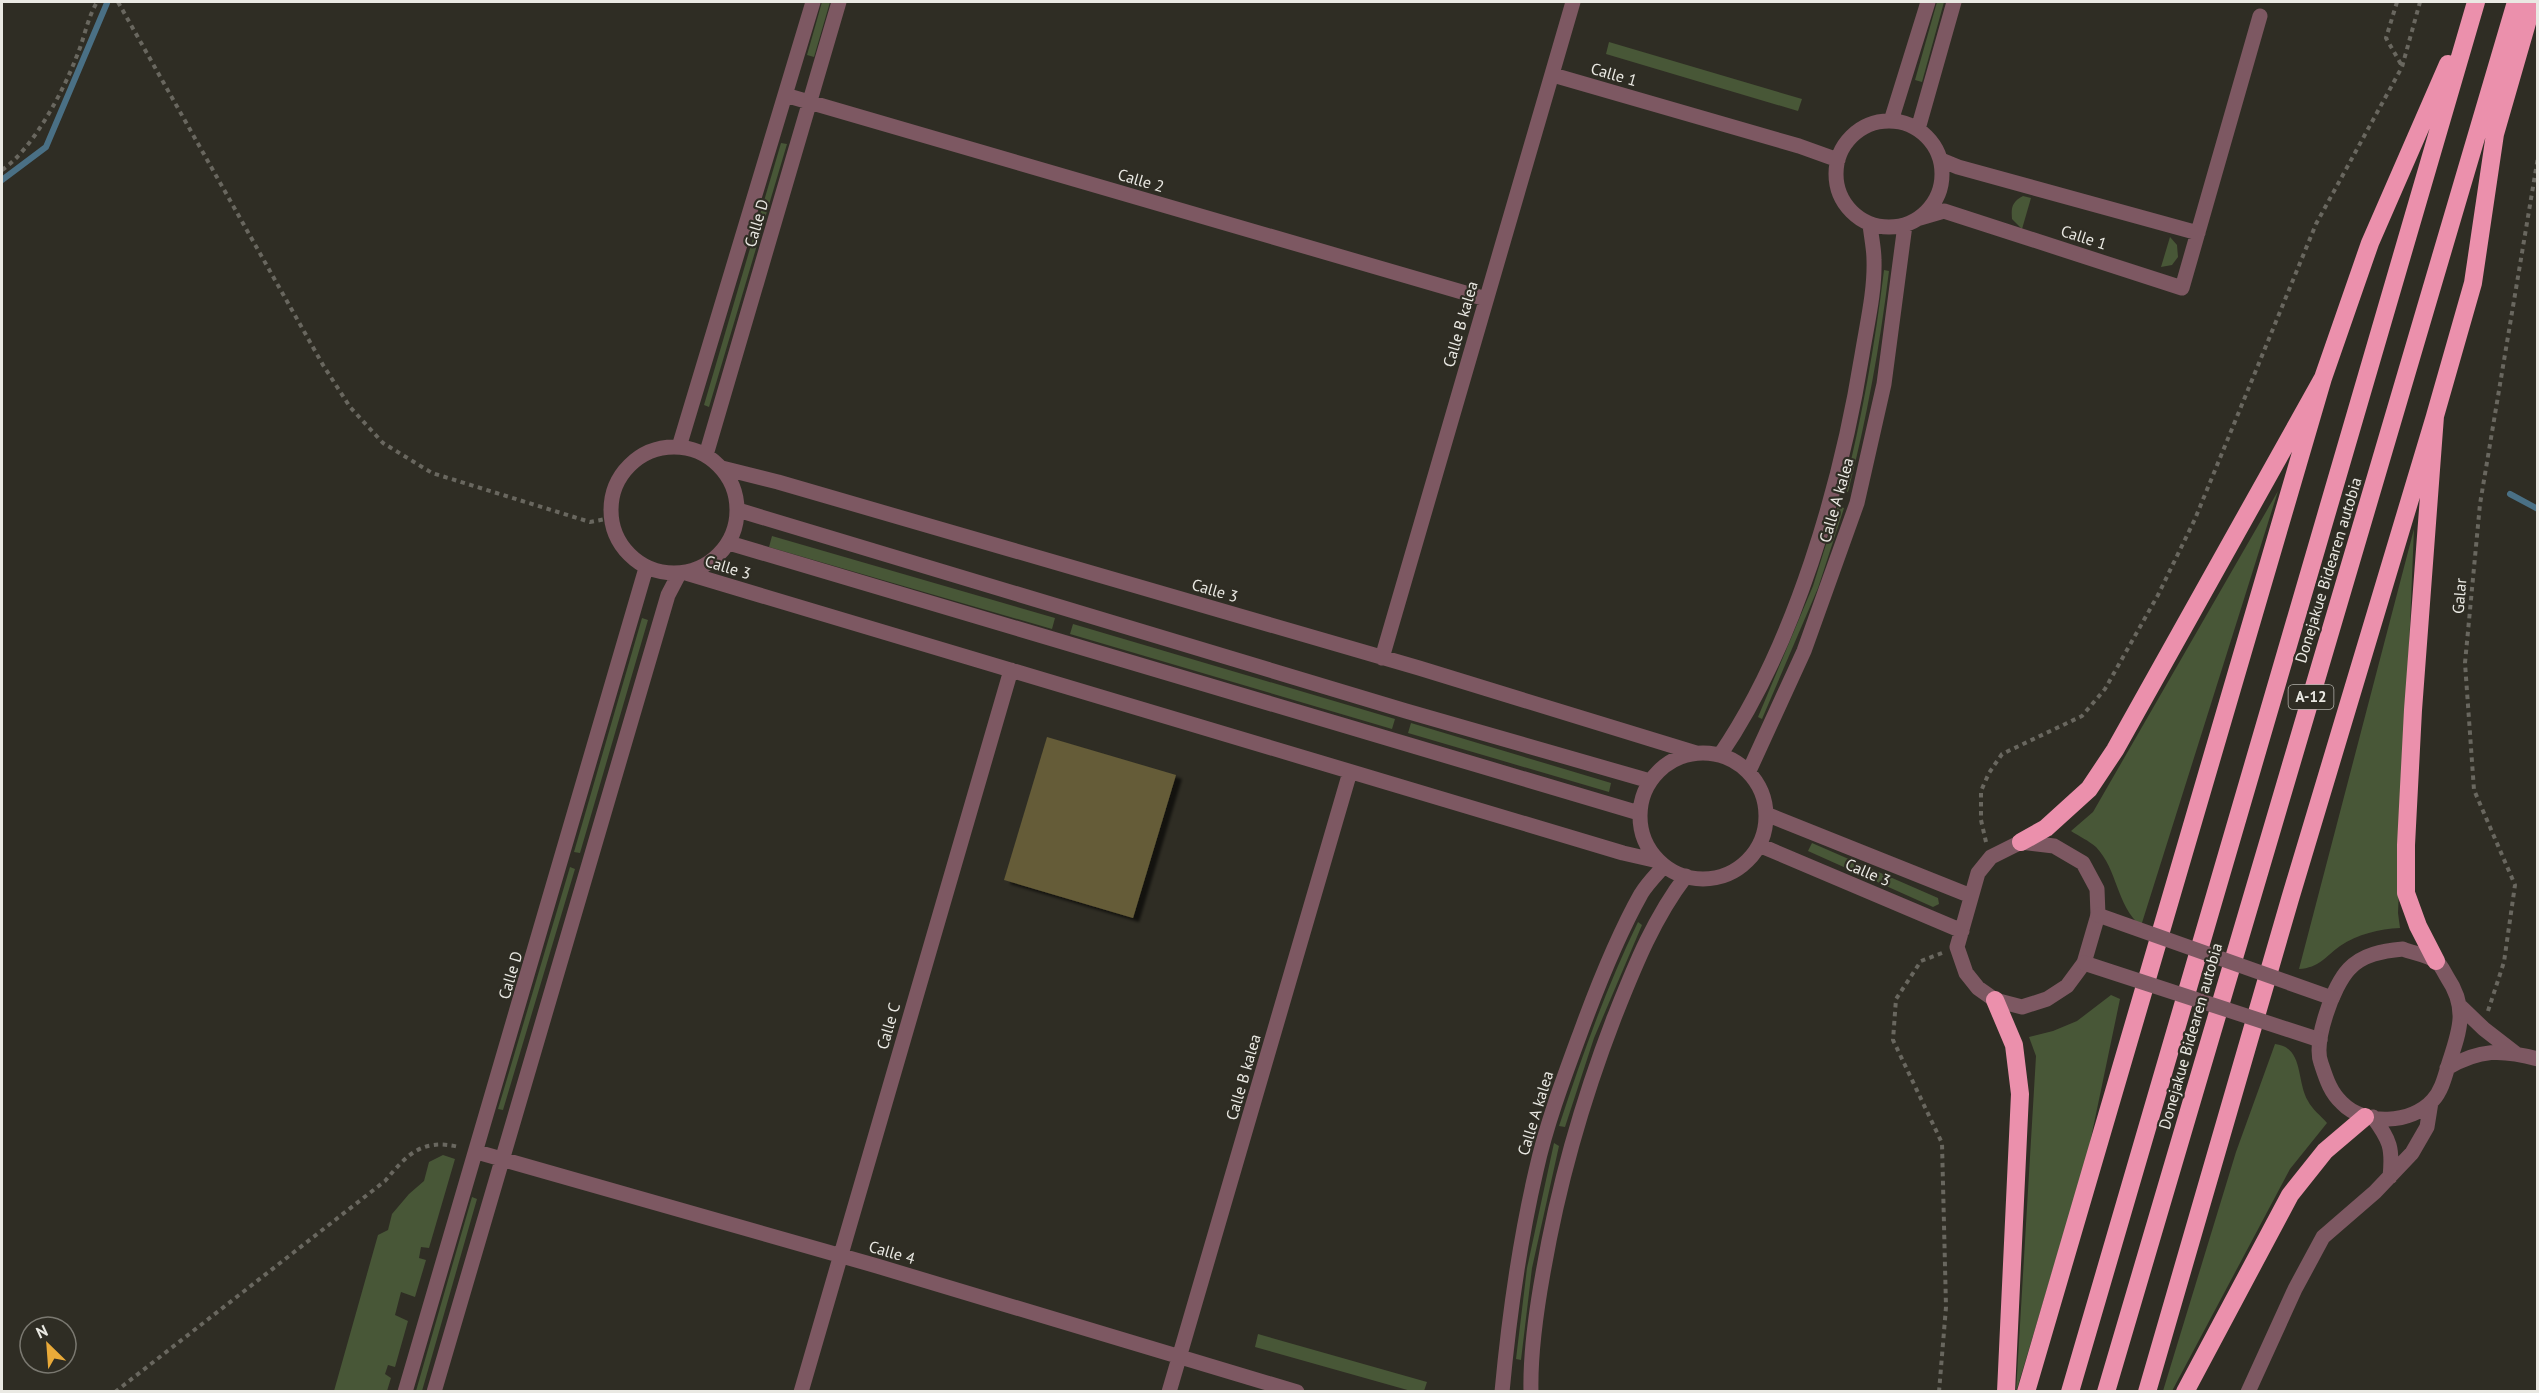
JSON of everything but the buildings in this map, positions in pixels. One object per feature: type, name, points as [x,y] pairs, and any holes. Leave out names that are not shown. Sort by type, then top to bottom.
[{"type":"highway","points":[[2026,1392],[2323,378],[2370,243],[2475,2]]},
{"type":"highway","name":"Donejakue Bidearen autobia","points":[[2070,1392],[2475,2]]},
{"type":"highway","name":"Donejakue Bidearen autobia","points":[[2106,1392],[2516,2]]},
{"type":"highway","points":[[2147,1392],[2473,283],[2495,134],[2533,2]]},
{"type":"highway","points":[[2021,842],[2046,828],[2089,789],[2115,750],[2323,378]]},
{"type":"highway","points":[[2435,416],[2414,698],[2406,893],[2418,926],[2436,961]]},
{"type":"highway","points":[[1995,1000],[2014,1045],[2020,1094],[2006,1392]]},
{"type":"highway","points":[[2185,1392],[2290,1195],[2325,1151],[2369,1117]]},
{"type":"street","name":"Calle D","points":[[679,447],[813,2]]},
{"type":"street","name":"Calle D","points":[[706,455],[839,2]]},
{"type":"street","name":"Calle B kalea","points":[[1382,658],[1573,2]]},
{"type":"street","points":[[1891,121],[1928,2]]},
{"type":"street","points":[[1918,129],[1954,2]]},
{"type":"street","name":"Calle 1","points":[[1920,218],[1944,211],[2182,288],[2260,16]]},
{"type":"street","name":"Calle 1","points":[[1552,75],[1799,146],[1838,160]]},
{"type":"street","name":"Calle 2","points":[[785,95],[1486,299]]},
{"type":"street","points":[[1891,121],[1905,123],[1918,129],[1932,143],[1941,160],[1942,176],[1939,192],[1931,206],[1920,218],[1905,225],[1887,227],[1870,224],[1856,216],[1845,205],[1836,175],[1838,160],[1845,144],[1857,131],[1873,123],[1891,121]]},
{"type":"street","name":"Calle 1","points":[[1941,160],[1958,167],[2198,233]]},
{"type":"street","name":"Calle A kalea","points":[[1720,754],[1744,719],[1791,617],[1832,496],[1857,386],[1868,312],[1875,260],[1870,224]]},
{"type":"street","name":"Calle A kalea","points":[[1749,771],[1804,651],[1857,503],[1884,384],[1905,225]]},
{"type":"street","points":[[679,447],[706,455],[722,468],[736,495],[738,510],[729,543],[717,557],[703,567],[682,573],[662,573],[646,568],[633,560],[622,548],[611,519],[611,500],[617,482],[628,466],[643,455],[660,448],[679,447]]},
{"type":"street","name":"Calle 3","points":[[722,468],[789,485],[1382,658],[1696,753]]},
{"type":"street","points":[[738,510],[1650,781]]},
{"type":"street","name":"Calle 3","points":[[729,543],[1639,813]]},
{"type":"street","name":"Calle D","points":[[405,1392],[646,568]]},
{"type":"street","points":[[434,1392],[668,595],[682,573]]},
{"type":"street","name":"Calle 3","points":[[682,573],[1661,863]]},
{"type":"street","name":"Calle C","points":[[801,1392],[1011,670]]},
{"type":"street","points":[[1696,753],[1720,754],[1736,761],[1749,771],[1758,784],[1764,799],[1765,830],[1759,845],[1748,860],[1734,871],[1717,878],[1698,879],[1686,876],[1661,863],[1647,847],[1641,831],[1639,813],[1642,796],[1650,781],[1662,767],[1678,758],[1696,753]]},
{"type":"street","name":"Calle B kalea","points":[[1169,1392],[1350,772]]},
{"type":"street","name":"Calle 3","points":[[1766,814],[1971,896]]},
{"type":"street","points":[[2021,842],[2054,846],[2083,863],[2097,889],[2098,915],[2084,963],[2067,986],[2047,999],[2022,1006],[1995,1000],[1978,988],[1966,973],[1957,947],[1978,873],[1991,857],[2021,842]]},
{"type":"street","name":"Calle 3","points":[[1759,845],[1962,931]]},
{"type":"street","name":"Calle A kalea","points":[[1502,1392],[1510,1310],[1536,1169],[1564,1078],[1596,991],[1642,892],[1661,863]]},
{"type":"street","points":[[1532,1392],[1531,1366],[1537,1311],[1553,1215],[1590,1079],[1638,957],[1671,895],[1686,876]]},
{"type":"street","points":[[2098,915],[2332,998]]},
{"type":"street","points":[[2403,949],[2436,961],[2455,989],[2462,1016],[2440,1090],[2431,1102],[2410,1116],[2387,1119],[2369,1117],[2343,1105],[2331,1090],[2319,1058],[2320,1040],[2332,998],[2349,969],[2376,952],[2403,949]]},
{"type":"street","points":[[2084,963],[2320,1040]]},
{"type":"street","points":[[2461,1007],[2484,1029],[2515,1053]]},
{"type":"street","points":[[2447,1068],[2466,1058],[2489,1052],[2515,1053],[2538,1059]]},
{"type":"street","points":[[2248,1392],[2295,1289],[2323,1237],[2390,1177],[2412,1153],[2427,1128],[2431,1102]]},
{"type":"street","points":[[2369,1117],[2390,1140],[2392,1159],[2390,1177]]},
{"type":"street","name":"Calle 4","points":[[477,1152],[840,1256],[1297,1392]]},
{"type":"path","points":[[2,170],[33,136],[54,104],[76,58],[97,2]]},
{"type":"path","points":[[118,2],[323,365],[350,408],[383,442],[432,473],[474,488],[590,522],[611,519]]},
{"type":"path","points":[[2397,2],[2386,38],[2402,67]]},
{"type":"path","points":[[1991,857],[1981,820],[1981,791],[1989,773],[2002,754],[2082,716],[2105,689],[2158,595],[2195,519],[2316,224],[2402,67],[2420,2]]},
{"type":"path","name":"Galar","points":[[2484,1029],[2504,962],[2515,885],[2474,790],[2465,663],[2480,504],[2538,157]]},
{"type":"path","points":[[1939,1392],[1946,1306],[1942,1143],[1893,1040],[1896,999],[1911,975],[1921,961],[1957,947]]},
{"type":"path","points":[[115,1392],[385,1181],[404,1159],[423,1146],[443,1143],[477,1152]]},
{"type":"green space","points":[[822,2],[830,2],[814,57],[807,55]]},
{"type":"green space","points":[[1937,2],[1944,2],[1922,82],[1915,80]]},
{"type":"green space","points":[[1609,42],[1802,99],[1798,111],[1606,54]]},
{"type":"green space","points":[[781,143],[787,144],[709,407],[704,405]]},
{"type":"green space","points":[[2023,196],[2031,198],[2022,229],[2012,219],[2012,211],[2014,203]]},
{"type":"green space","points":[[2170,237],[2177,245],[2178,257],[2172,265],[2161,267]]},
{"type":"green space","points":[[1884,270],[1889,271],[1877,354],[1848,492],[1844,490],[1867,381]]},
{"type":"green space","points":[[2278,491],[2141,926],[2127,908],[2103,856],[2096,847],[2071,831],[2093,812]]},
{"type":"green space","points":[[1838,506],[1844,508],[1818,588],[1762,719],[1758,717],[1813,586]]},
{"type":"green space","points":[[2414,529],[2398,913],[2400,928],[2361,935],[2340,946],[2317,964],[2299,969]]},
{"type":"green space","points":[[772,536],[1055,618],[1052,629],[769,547]]},
{"type":"green space","points":[[642,618],[648,620],[580,853],[574,852]]},
{"type":"green space","points":[[1073,624],[1395,719],[1392,729],[1070,634]]},
{"type":"green space","points":[[1411,723],[1611,783],[1609,792],[1408,733]]},
{"type":"green space","points":[[1812,843],[1938,898],[1939,904],[1933,907],[1808,851]]},
{"type":"green space","points":[[570,867],[575,869],[503,1110],[498,1109]]},
{"type":"green space","points":[[1638,922],[1642,925],[1594,1038],[1565,1127],[1559,1126],[1595,1022]]},
{"type":"green space","points":[[2111,995],[2120,999],[2087,1157],[2016,1392],[2036,1056],[2029,1037],[2053,1031],[2077,1021]]},
{"type":"green space","points":[[2275,1044],[2291,1051],[2308,1101],[2327,1123],[2290,1169],[2172,1391],[2163,1391],[2236,1152]]},
{"type":"green space","points":[[1554,1143],[1559,1146],[1532,1268],[1521,1360],[1516,1359],[1527,1268]]},
{"type":"green space","points":[[443,1155],[455,1159],[429,1248],[421,1247],[419,1258],[426,1260],[415,1297],[401,1292],[395,1315],[408,1321],[395,1367],[388,1365],[385,1374],[391,1378],[387,1391],[334,1391],[378,1235],[388,1230],[392,1214],[424,1181],[429,1162]]},
{"type":"green space","points":[[472,1197],[477,1199],[422,1391],[416,1391]]},
{"type":"green space","points":[[1258,1334],[1427,1382],[1424,1391],[1411,1391],[1255,1347]]},
{"type":"waterway","points":[[2,180],[46,147],[107,3]]},
{"type":"waterway","points":[[2510,494],[2538,509]]}]
